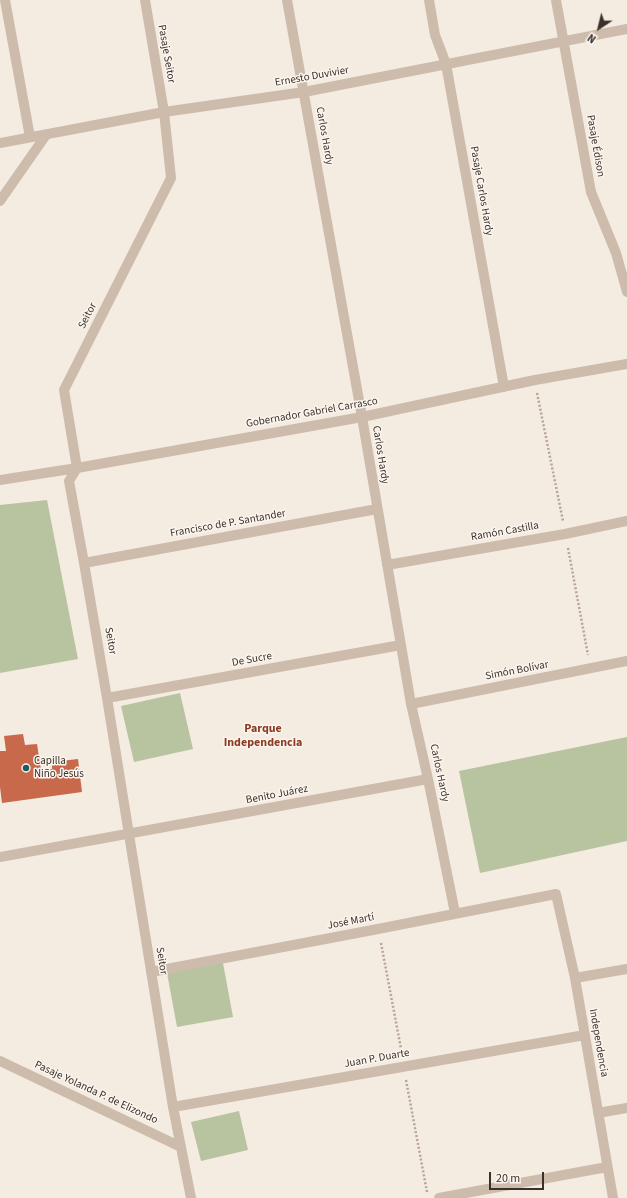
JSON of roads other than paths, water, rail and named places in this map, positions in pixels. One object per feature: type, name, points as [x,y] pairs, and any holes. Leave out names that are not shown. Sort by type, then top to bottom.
[{"type":"street","name":"Pasaje Seitor","points":[[145,0],[164,112]]},
{"type":"street","name":"Carlos Hardy","points":[[287,0],[362,417],[411,704],[455,913]]},
{"type":"street","name":"Pasaje Carlos Hardy","points":[[429,0],[435,35],[446,64],[504,387]]},
{"type":"street","name":"Pasaje Édison","points":[[556,0],[591,192],[616,252],[627,292]]},
{"type":"street","points":[[4,5],[30,137]]},
{"type":"street","name":"Ernesto Duvivier","points":[[0,143],[164,112],[304,92],[627,29]]},
{"type":"street","name":"Seitor","points":[[164,112],[171,178],[64,390],[77,468],[69,481],[130,834],[173,1107],[191,1198]]},
{"type":"street","points":[[0,201],[46,135]]},
{"type":"street","name":"Gobernador Gabriel Carrasco","points":[[0,480],[77,468],[362,417],[504,387],[627,364]]},
{"type":"street","name":"Francisco de P. Santander","points":[[84,563],[377,509]]},
{"type":"street","name":"Ramón Castilla","points":[[387,565],[565,534],[627,521]]},
{"type":"street","name":"De Sucre","points":[[107,698],[401,645]]},
{"type":"street","name":"Simón Bolívar","points":[[411,704],[627,661]]},
{"type":"street","name":"Benito Juárez","points":[[0,857],[428,779]]},
{"type":"street","name":"José Martí","points":[[151,972],[556,894]]},
{"type":"street","name":"Independencia","points":[[556,894],[575,978],[612,1198]]},
{"type":"street","points":[[575,978],[627,969]]},
{"type":"street","name":"Juan P. Duarte","points":[[173,1107],[585,1035]]},
{"type":"street","name":"Pasaje Yolanda P. de Elizondo","points":[[0,1061],[181,1147]]},
{"type":"street","points":[[598,1113],[627,1108]]},
{"type":"street","points":[[439,1198],[607,1167]]},
{"type":"place","name":"Capilla Niño Jesús","points":[[26,768]]},
{"type":"district","name":"Parque Independencia","points":[[263,736]]}]
